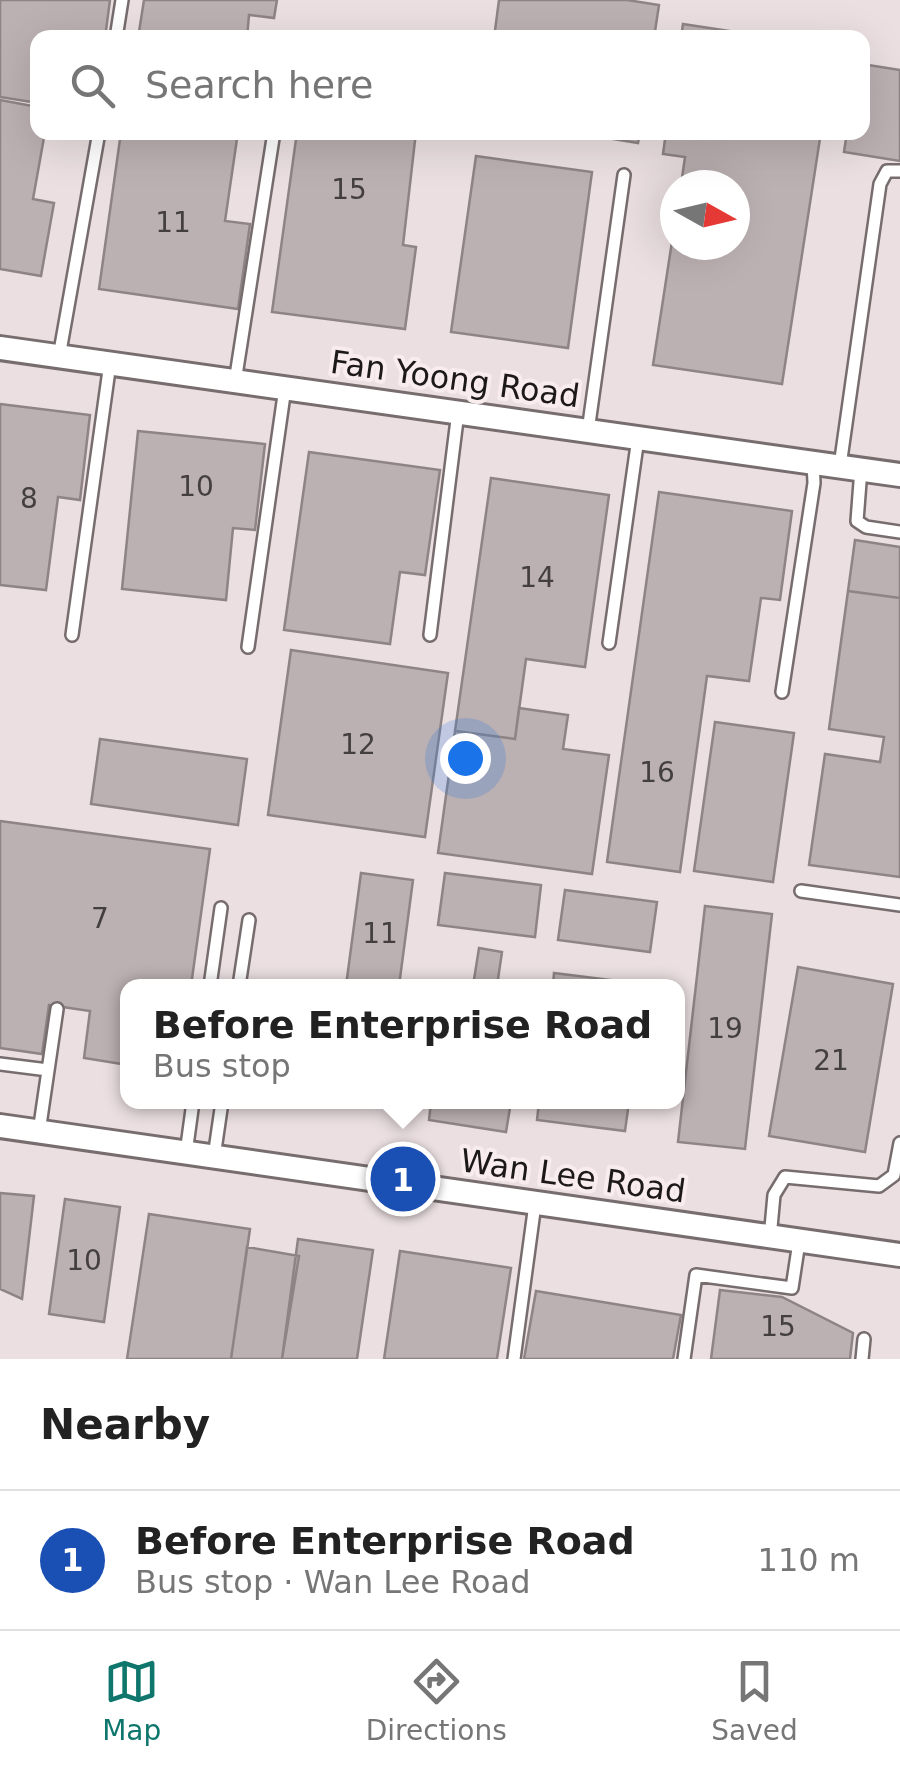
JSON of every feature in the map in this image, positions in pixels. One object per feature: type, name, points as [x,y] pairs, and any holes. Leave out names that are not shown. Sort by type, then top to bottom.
[{"type":"street","name":"Fan Yoong Road","points":[[0,348],[900,475]]},
{"type":"street","name":"Wan Lee Road","points":[[0,1126],[900,1256]]},
{"type":"lane","points":[[117,30],[122,0]]},
{"type":"lane","points":[[59,357],[98,140]]},
{"type":"lane","points":[[235,382],[273,140]]},
{"type":"lane","points":[[900,171],[887,171],[880,184],[850,468],[857,520],[866,527],[900,532]]},
{"type":"lane","points":[[588,430],[624,174]]},
{"type":"lane","points":[[72,635],[110,364]]},
{"type":"lane","points":[[248,647],[285,388]]},
{"type":"lane","points":[[430,635],[458,412]]},
{"type":"lane","points":[[609,644],[638,438]]},
{"type":"lane","points":[[782,692],[814,483],[813,462]]},
{"type":"lane","points":[[802,891],[900,905]]},
{"type":"lane","points":[[211,979],[221,908]]},
{"type":"lane","points":[[240,979],[248,920]]},
{"type":"lane","points":[[39,1132],[56,1008]]},
{"type":"lane","points":[[0,1064],[48,1070]]},
{"type":"lane","points":[[186,1153],[192,1109]]},
{"type":"lane","points":[[214,1157],[221,1109]]},
{"type":"lane","points":[[770,1238],[774,1195],[784,1176],[878,1186],[894,1176],[900,1143]]},
{"type":"lane","points":[[514,1359],[535,1204]]},
{"type":"lane","points":[[684,1359],[696,1275],[792,1288],[799,1242]]},
{"type":"lane","points":[[862,1359],[864,1339]]},
{"type":"building","points":[[0,0],[110,0],[106,30],[30,30],[30,102],[0,97]]},
{"type":"building","points":[[144,0],[277,0],[274,18],[249,15],[248,30],[139,30]]},
{"type":"building","points":[[499,0],[627,0],[659,5],[655,30],[495,30]]},
{"type":"building","points":[[683,24],[722,30],[682,30]]},
{"type":"building","points":[[870,65],[900,70],[900,161],[844,152],[846,140],[870,140]]},
{"type":"building","points":[[0,100],[30,106],[30,140],[44,140],[33,199],[54,203],[41,276],[0,269]]},
{"type":"building","points":[[120,140],[237,140],[225,221],[250,224],[238,309],[99,289]]},
{"type":"building","points":[[296,140],[415,140],[403,245],[416,247],[405,329],[272,312]]},
{"type":"building","points":[[665,140],[820,140],[782,384],[653,365],[669,260],[750,260],[750,170],[683,170],[685,157],[663,154]]},
{"type":"building","points":[[476,156],[592,172],[568,348],[451,332]]},
{"type":"building","points":[[0,404],[90,415],[80,500],[58,497],[46,590],[0,585]]},
{"type":"building","points":[[138,431],[265,444],[255,530],[233,528],[226,600],[122,589]]},
{"type":"building","points":[[309,452],[440,470],[425,575],[400,572],[390,644],[284,630]]},
{"type":"building","points":[[491,478],[609,495],[585,667],[526,659],[515,739],[455,731]]},
{"type":"building","points":[[659,492],[792,511],[780,600],[761,598],[749,681],[707,676],[680,872],[607,862]]},
{"type":"building","points":[[855,540],[900,547],[900,598],[848,591]]},
{"type":"building","points":[[848,591],[900,598],[900,877],[809,865],[825,754],[880,762],[884,737],[829,729]]},
{"type":"building","points":[[291,650],[448,673],[425,837],[268,815]]},
{"type":"building","points":[[519,708],[568,715],[563,749],[609,755],[592,874],[438,853],[455,731],[515,739]]},
{"type":"building","points":[[715,722],[794,733],[773,882],[694,871]]},
{"type":"building","points":[[100,739],[247,759],[238,825],[91,804]]},
{"type":"building","points":[[0,821],[210,849],[192,979],[120,979],[120,1064],[84,1058],[90,1011],[49,1005],[42,1054],[0,1048]]},
{"type":"building","points":[[361,873],[413,880],[400,979],[347,979]]},
{"type":"building","points":[[445,873],[541,885],[535,937],[438,925]]},
{"type":"building","points":[[565,890],[657,902],[650,952],[558,940]]},
{"type":"building","points":[[705,906],[772,914],[745,1149],[678,1142],[682,1109],[685,1109]]},
{"type":"building","points":[[479,948],[502,952],[498,979],[474,979]]},
{"type":"building","points":[[798,967],[893,984],[865,1152],[769,1136]]},
{"type":"building","points":[[554,973],[603,979],[554,979]]},
{"type":"building","points":[[430,1109],[510,1109],[506,1132],[429,1120]]},
{"type":"building","points":[[538,1109],[628,1109],[625,1131],[537,1120]]},
{"type":"building","points":[[0,1193],[34,1196],[22,1299],[0,1289]]},
{"type":"building","points":[[65,1199],[120,1207],[104,1322],[49,1314]]},
{"type":"building","points":[[149,1214],[250,1229],[231,1359],[127,1359]]},
{"type":"building","points":[[298,1239],[373,1250],[357,1359],[282,1359]]},
{"type":"building","points":[[247,1247],[299,1256],[282,1359],[231,1359]]},
{"type":"building","points":[[400,1251],[511,1268],[497,1359],[384,1359]]},
{"type":"building","points":[[720,1290],[782,1297],[853,1333],[850,1359],[711,1359]]},
{"type":"building","points":[[536,1291],[681,1315],[673,1359],[524,1359]]},
{"type":"place","name":"Before Enterprise Road","points":[[403,1179]]}]
